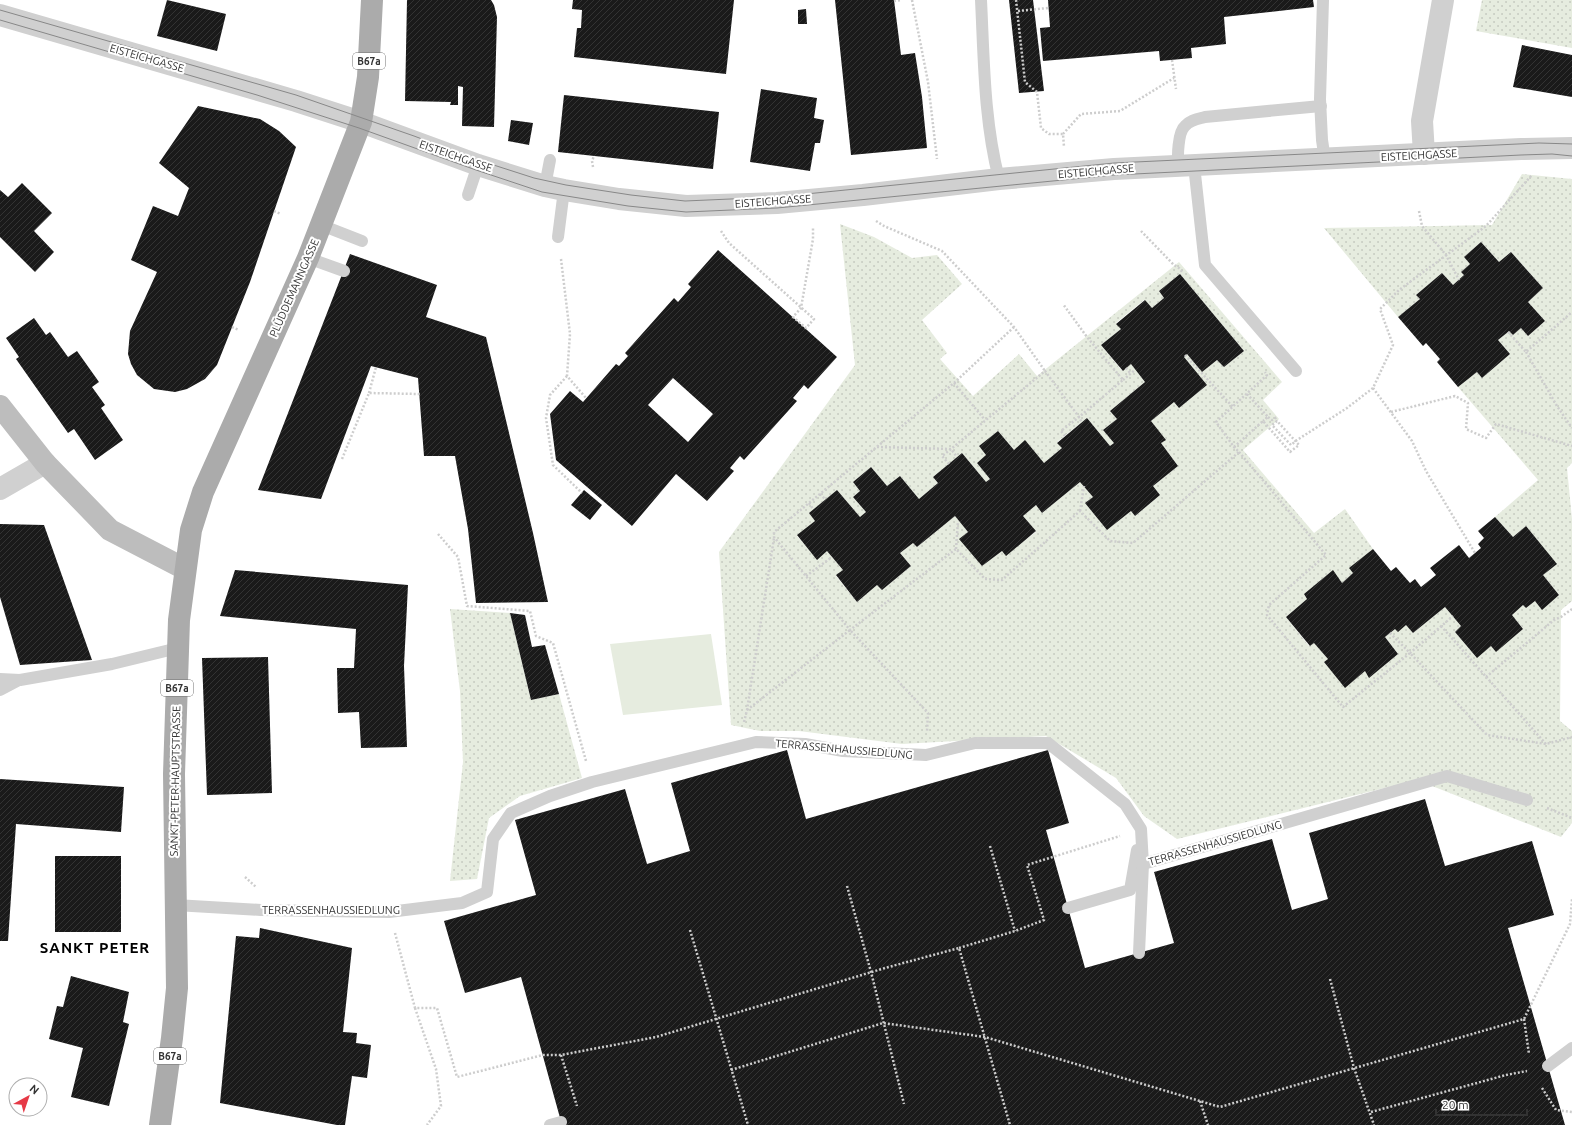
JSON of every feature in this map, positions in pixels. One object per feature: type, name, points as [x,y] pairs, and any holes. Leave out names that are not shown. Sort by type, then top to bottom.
[{"type":"main road","name":"PLÜDDEMANNGASSE","points":[[185,569],[191,530],[203,492],[308,258],[361,122],[368,77],[372,0]]},
{"type":"main road","points":[[0,406],[45,463],[110,530],[185,569]]},
{"type":"main road","name":"SANKT-PETER-HAUPTSTRASSE","points":[[163,1124],[177,988],[174,774],[178,648],[185,569]]},
{"type":"street","points":[[1424,154],[1422,121],[1443,0]]},
{"type":"street","name":"EISTEICHGASSE","points":[[0,15],[296,101],[361,122],[478,165],[555,188],[619,199],[686,206],[777,203],[863,195],[999,179],[1114,169],[1325,160],[1521,149],[1572,148]]},
{"type":"street","points":[[0,489],[45,463]]},
{"type":"lane","points":[[981,0],[987,109],[994,162],[999,179]]},
{"type":"lane","points":[[1323,0],[1321,106],[1322,140],[1325,160]]},
{"type":"lane","points":[[1296,371],[1205,265],[1187,165],[1178,160],[1180,133],[1184,126],[1190,122],[1205,117],[1321,106]]},
{"type":"lane","points":[[550,160],[555,188],[558,237]]},
{"type":"lane","points":[[468,195],[478,165]]},
{"type":"lane","points":[[321,225],[362,241]]},
{"type":"lane","points":[[308,258],[344,270]]},
{"type":"lane","points":[[0,679],[20,680],[112,664],[178,648]]},
{"type":"lane","points":[[0,690],[20,680]]},
{"type":"lane","name":"TERRASSENHAUSSIEDLUNG","points":[[175,905],[261,910],[390,912],[462,903],[488,892],[493,839],[510,813],[550,796],[592,782],[756,742],[805,744],[843,750],[926,755],[975,743],[1048,743],[1125,804],[1141,830],[1143,864],[1447,776],[1527,800]]},
{"type":"lane","points":[[1068,908],[1130,890],[1141,830]]},
{"type":"lane","points":[[1139,952],[1143,864]]},
{"type":"lane","points":[[1548,1066],[1572,1048]]},
{"type":"path","points":[[894,1],[901,0]]},
{"type":"path","points":[[912,0],[928,82],[938,166]]},
{"type":"path","points":[[1016,0],[1025,82],[1037,92],[1041,128],[1049,134],[1063,134]]},
{"type":"path","points":[[1018,11],[1048,8]]},
{"type":"path","points":[[1172,60],[1176,90]]},
{"type":"path","points":[[1065,154],[1063,134],[1081,114],[1120,111],[1174,78]]},
{"type":"path","points":[[593,168],[592,161],[594,156]]},
{"type":"path","points":[[1263,421],[1290,452],[1299,445],[1296,441],[1293,438],[1277,421],[1272,425],[1291,445],[1297,440],[1303,436],[1347,408],[1373,388],[1393,346],[1380,309],[1399,290],[1486,226],[1534,174]]},
{"type":"path","points":[[274,211],[281,214]]},
{"type":"path","points":[[1419,211],[1422,226],[1446,255],[1459,280]]},
{"type":"path","points":[[875,220],[884,226],[942,251],[1014,327],[1082,423]]},
{"type":"path","points":[[719,229],[729,243],[801,308],[814,319],[806,328],[793,317],[801,308],[813,239],[813,227]]},
{"type":"path","points":[[1141,232],[1184,274]]},
{"type":"path","points":[[558,237],[570,334],[567,376],[550,395],[546,418],[553,465],[582,493]]},
{"type":"path","points":[[1063,304],[1087,337],[1123,380]]},
{"type":"path","points":[[1526,352],[1572,312]]},
{"type":"path","points":[[232,327],[239,330]]},
{"type":"path","points":[[956,549],[748,710],[774,532],[954,383],[1014,327]]},
{"type":"path","points":[[1508,332],[1526,352],[1572,428]]},
{"type":"path","points":[[1185,355],[1233,407]]},
{"type":"path","points":[[342,460],[369,393],[376,367]]},
{"type":"path","points":[[1126,368],[1131,374]]},
{"type":"path","points":[[949,464],[942,456],[1045,370]]},
{"type":"path","points":[[1065,436],[1061,431],[1135,370]]},
{"type":"path","points":[[1263,370],[1267,375],[1216,422],[1234,448],[1239,452],[1326,556],[1269,605],[1267,614],[1343,707],[1453,616]]},
{"type":"path","points":[[567,376],[586,398]]},
{"type":"path","points":[[954,383],[985,420]]},
{"type":"path","points":[[1373,388],[1412,441],[1426,471],[1475,553]]},
{"type":"path","points":[[369,393],[420,394]]},
{"type":"path","points":[[1246,394],[1272,420],[1277,417]]},
{"type":"path","points":[[1391,412],[1455,396],[1468,402],[1466,430],[1486,438],[1496,424],[1572,446]]},
{"type":"path","points":[[1234,448],[1268,416]]},
{"type":"path","points":[[876,447],[951,449]]},
{"type":"path","points":[[951,449],[957,457]]},
{"type":"path","points":[[1080,511],[1110,540],[1133,543],[1239,452]]},
{"type":"path","points":[[958,521],[956,549],[985,579],[1002,580],[1080,511],[1084,486]]},
{"type":"path","points":[[820,494],[825,499]]},
{"type":"path","points":[[808,503],[813,509]]},
{"type":"path","points":[[438,534],[458,557],[467,606],[530,611],[536,636],[553,643],[592,782]]},
{"type":"path","points":[[774,537],[850,630],[928,713]]},
{"type":"path","points":[[806,576],[832,557]]},
{"type":"path","points":[[1486,677],[1554,620],[1572,609]]},
{"type":"path","points":[[1441,626],[1546,744]]},
{"type":"path","points":[[1390,633],[1410,652],[1487,735],[1546,744],[1572,737]]},
{"type":"path","points":[[1527,800],[1572,818]]},
{"type":"path","points":[[415,1008],[437,1008],[457,1077],[543,1055],[561,1055],[656,1037],[871,972],[1016,931],[1044,920],[1028,864],[1141,830]]},
{"type":"path","points":[[990,846],[1016,931]]},
{"type":"path","points":[[246,877],[259,891]]},
{"type":"path","points":[[847,886],[871,972],[904,1104]]},
{"type":"path","points":[[1530,1056],[1524,1019],[1570,924],[1572,899]]},
{"type":"path","points":[[390,912],[415,1008],[436,1069],[441,1106],[427,1125]]},
{"type":"path","points":[[690,930],[748,1125]]},
{"type":"path","points":[[959,948],[1010,1125]]},
{"type":"path","points":[[1330,979],[1354,1068],[1371,1112],[1374,1125]]},
{"type":"path","points":[[731,1070],[883,1024],[985,1037],[1220,1107],[1524,1019]]},
{"type":"path","points":[[561,1055],[578,1111]]},
{"type":"path","points":[[1371,1112],[1506,1075],[1532,1071]]},
{"type":"path","points":[[1540,1084],[1556,1110],[1572,1112]]},
{"type":"path","points":[[1200,1101],[1208,1125]]},
{"type":"shaded area","points":[[1482,0],[1572,0],[1572,48],[1476,31]]},
{"type":"shaded area","points":[[1522,174],[1572,179],[1572,463],[1567,468],[1572,519],[1572,601],[1561,610],[1560,721],[1572,731],[1572,823],[1561,837],[1417,780],[1177,839],[1144,816],[1116,778],[1046,736],[902,744],[799,731],[760,731],[731,725],[719,552],[855,365],[840,224],[874,237],[912,258],[937,255],[962,284],[922,320],[947,353],[940,359],[973,396],[1019,354],[1037,376],[1179,262],[1282,382],[1263,400],[1279,419],[1243,450],[1314,533],[1345,509],[1373,549],[1350,568],[1353,573],[1342,583],[1332,571],[1304,594],[1307,599],[1286,617],[1309,646],[1314,643],[1328,659],[1324,662],[1345,687],[1365,671],[1370,677],[1398,654],[1385,637],[1395,629],[1406,625],[1413,633],[1445,607],[1461,626],[1455,632],[1476,657],[1491,646],[1496,651],[1523,629],[1512,615],[1523,605],[1526,608],[1535,601],[1542,609],[1559,595],[1543,575],[1556,564],[1526,526],[1513,537],[1495,517],[1538,480],[1458,387],[1477,372],[1482,378],[1510,354],[1498,340],[1509,331],[1513,335],[1521,328],[1528,336],[1545,321],[1528,302],[1543,288],[1511,252],[1499,262],[1481,242],[1464,257],[1470,264],[1461,272],[1464,275],[1453,285],[1442,273],[1416,295],[1420,299],[1398,317],[1324,228],[1492,225]],"holes":[[[1180,274],[1244,351],[1224,367],[1217,360],[1202,372],[1187,354],[1184,357],[1207,385],[1179,408],[1174,402],[1151,421],[1165,440],[1161,443],[1178,466],[1153,486],[1160,495],[1135,516],[1131,511],[1107,530],[1085,503],[1093,497],[1080,482],[1042,513],[1036,505],[1023,516],[1036,532],[1006,555],[1002,551],[982,566],[960,539],[968,532],[955,516],[917,547],[913,543],[900,553],[911,566],[882,590],[877,585],[857,602],[836,576],[843,570],[827,551],[817,559],[797,536],[815,521],[809,513],[837,490],[860,517],[866,512],[853,497],[860,491],[853,482],[871,467],[887,486],[900,476],[919,499],[938,483],[933,477],[962,453],[986,482],[990,479],[977,463],[986,455],[979,446],[998,431],[1014,450],[1025,441],[1044,463],[1062,448],[1057,442],[1087,418],[1110,446],[1114,443],[1103,430],[1117,419],[1110,411],[1145,382],[1131,364],[1122,371],[1101,345],[1121,329],[1116,323],[1144,300],[1152,308],[1164,298],[1159,291]]]},
{"type":"shaded area","points":[[450,609],[510,613],[531,700],[559,694],[582,778],[520,796],[489,818],[477,879],[450,881],[463,762],[460,691]]},
{"type":"shaded area","points":[[711,634],[722,705],[623,715],[610,644]]},
{"type":"building","points":[[167,0],[226,14],[217,51],[157,36]]},
{"type":"building","points":[[407,0],[491,0],[497,17],[494,127],[462,126],[463,87],[458,86],[458,105],[450,105],[451,102],[405,101]]},
{"type":"building","points":[[573,0],[734,0],[726,74],[574,57],[577,28],[581,28],[582,10],[572,9]]},
{"type":"building","points":[[835,0],[894,0],[901,55],[915,53],[922,97],[927,148],[851,155]]},
{"type":"building","points":[[1009,0],[1033,0],[1044,91],[1019,93]]},
{"type":"building","points":[[1048,0],[1313,0],[1314,7],[1224,17],[1226,44],[1191,48],[1192,58],[1160,61],[1159,51],[1043,61],[1040,28],[1050,27]]},
{"type":"building","points":[[806,9],[807,24],[798,24],[798,10]]},
{"type":"building","points":[[1522,45],[1572,55],[1572,97],[1513,87]]},
{"type":"building","points":[[761,89],[817,98],[814,118],[824,120],[820,143],[815,143],[810,171],[750,162]]},
{"type":"building","points":[[564,95],[719,112],[713,169],[558,152]]},
{"type":"building","points":[[198,106],[260,119],[279,131],[296,147],[250,282],[217,365],[205,379],[187,389],[175,392],[154,389],[137,375],[131,364],[128,354],[130,331],[157,272],[131,260],[153,206],[178,216],[189,188],[159,163]]},
{"type":"building","points":[[511,120],[533,123],[529,145],[508,141]]},
{"type":"building","points":[[22,183],[52,213],[34,231],[54,252],[35,272],[0,237],[0,190],[8,197]]},
{"type":"building","points":[[1481,242],[1499,262],[1511,252],[1543,288],[1528,302],[1545,321],[1528,336],[1521,328],[1513,335],[1509,331],[1498,340],[1510,354],[1482,378],[1477,372],[1458,387],[1437,362],[1440,359],[1426,343],[1423,346],[1398,317],[1420,299],[1416,295],[1442,273],[1453,285],[1464,275],[1461,272],[1470,264],[1464,257]]},
{"type":"building","points":[[718,250],[837,357],[808,389],[804,385],[793,398],[797,401],[744,460],[740,456],[730,468],[734,471],[707,501],[676,474],[632,526],[556,460],[550,414],[570,391],[583,402],[616,364],[619,366],[628,356],[625,353],[674,298],[678,302],[691,287],[688,284]],"holes":[[[673,378],[713,414],[688,442],[648,405]]]},
{"type":"building","points":[[350,254],[437,285],[426,317],[486,337],[548,602],[476,603],[468,529],[455,456],[424,456],[418,378],[371,366],[321,499],[258,490]]},
{"type":"building","points":[[1180,274],[1244,351],[1224,367],[1217,360],[1202,372],[1187,354],[1184,357],[1207,385],[1179,408],[1174,402],[1151,421],[1166,440],[1161,443],[1178,466],[1153,486],[1160,495],[1135,516],[1131,511],[1107,530],[1085,503],[1093,497],[1080,482],[1042,513],[1036,505],[1023,516],[1036,531],[1006,556],[1002,551],[982,566],[959,539],[968,532],[955,516],[917,547],[913,543],[900,553],[911,566],[882,590],[877,585],[857,602],[836,575],[843,570],[827,551],[817,560],[797,535],[815,521],[809,513],[837,490],[860,517],[866,512],[853,497],[860,491],[853,482],[871,467],[887,486],[900,476],[919,499],[938,483],[933,477],[962,453],[986,482],[990,479],[977,463],[986,455],[979,446],[998,431],[1014,450],[1025,440],[1044,463],[1062,448],[1057,443],[1087,418],[1110,446],[1114,443],[1103,430],[1117,419],[1110,411],[1145,382],[1131,364],[1123,371],[1101,345],[1121,329],[1116,324],[1145,300],[1152,308],[1164,298],[1159,291]]},
{"type":"building","points":[[34,318],[46,335],[50,332],[68,357],[77,351],[99,382],[92,387],[105,405],[101,408],[123,440],[95,460],[74,429],[68,433],[16,359],[19,357],[6,338]]},
{"type":"building","points":[[584,490],[602,505],[590,520],[571,505]]},
{"type":"building","points":[[1495,517],[1513,537],[1526,526],[1557,564],[1543,575],[1559,595],[1542,610],[1535,601],[1526,608],[1523,605],[1512,615],[1523,629],[1496,652],[1491,646],[1477,658],[1455,632],[1461,626],[1445,607],[1413,633],[1406,625],[1398,632],[1395,629],[1385,637],[1398,654],[1369,678],[1365,671],[1345,688],[1324,662],[1328,659],[1314,643],[1310,646],[1286,617],[1307,599],[1304,594],[1333,570],[1342,583],[1353,573],[1349,568],[1373,549],[1391,571],[1396,567],[1410,583],[1415,579],[1421,587],[1436,575],[1430,568],[1459,545],[1469,558],[1481,548],[1478,544],[1484,538],[1478,531]]},
{"type":"building","points":[[0,524],[44,525],[92,660],[20,665],[0,597]]},
{"type":"building","points":[[235,570],[408,585],[404,666],[407,747],[361,748],[359,712],[338,713],[337,668],[354,668],[356,629],[220,616]]},
{"type":"building","points":[[510,613],[525,615],[532,647],[545,645],[559,694],[531,700]]},
{"type":"building","points":[[268,657],[272,793],[207,795],[202,658]]},
{"type":"building","points":[[787,750],[806,819],[1048,750],[1069,823],[1046,830],[1085,968],[1174,943],[1154,872],[1272,839],[1292,910],[1328,899],[1309,833],[1425,799],[1445,866],[1532,841],[1554,915],[1508,928],[1565,1125],[562,1125],[521,977],[465,993],[444,921],[536,895],[515,820],[625,789],[647,864],[690,851],[671,783]]},
{"type":"building","points":[[0,779],[124,787],[121,832],[16,824],[8,941],[0,941]]},
{"type":"building","points":[[55,856],[121,856],[121,932],[55,932]]},
{"type":"building","points":[[260,928],[352,948],[343,1032],[357,1033],[356,1043],[371,1045],[367,1078],[352,1076],[345,1125],[337,1125],[220,1103],[236,936],[259,938]]},
{"type":"building","points":[[71,976],[129,992],[123,1022],[129,1024],[109,1106],[71,1097],[83,1048],[49,1039],[57,1006],[63,1007]]},
{"type":"tram line","points":[[0,10],[296,95],[478,160],[534,178],[566,185],[631,195],[685,201],[776,197],[1114,163],[1539,143],[1572,144]]},
{"type":"tram line","points":[[0,20],[257,95],[359,128],[542,192],[628,206],[686,212],[777,208],[1114,175],[1521,155],[1552,154],[1572,156]]},
{"type":"district","name":"SANKT PETER","points":[[95,948]]}]
